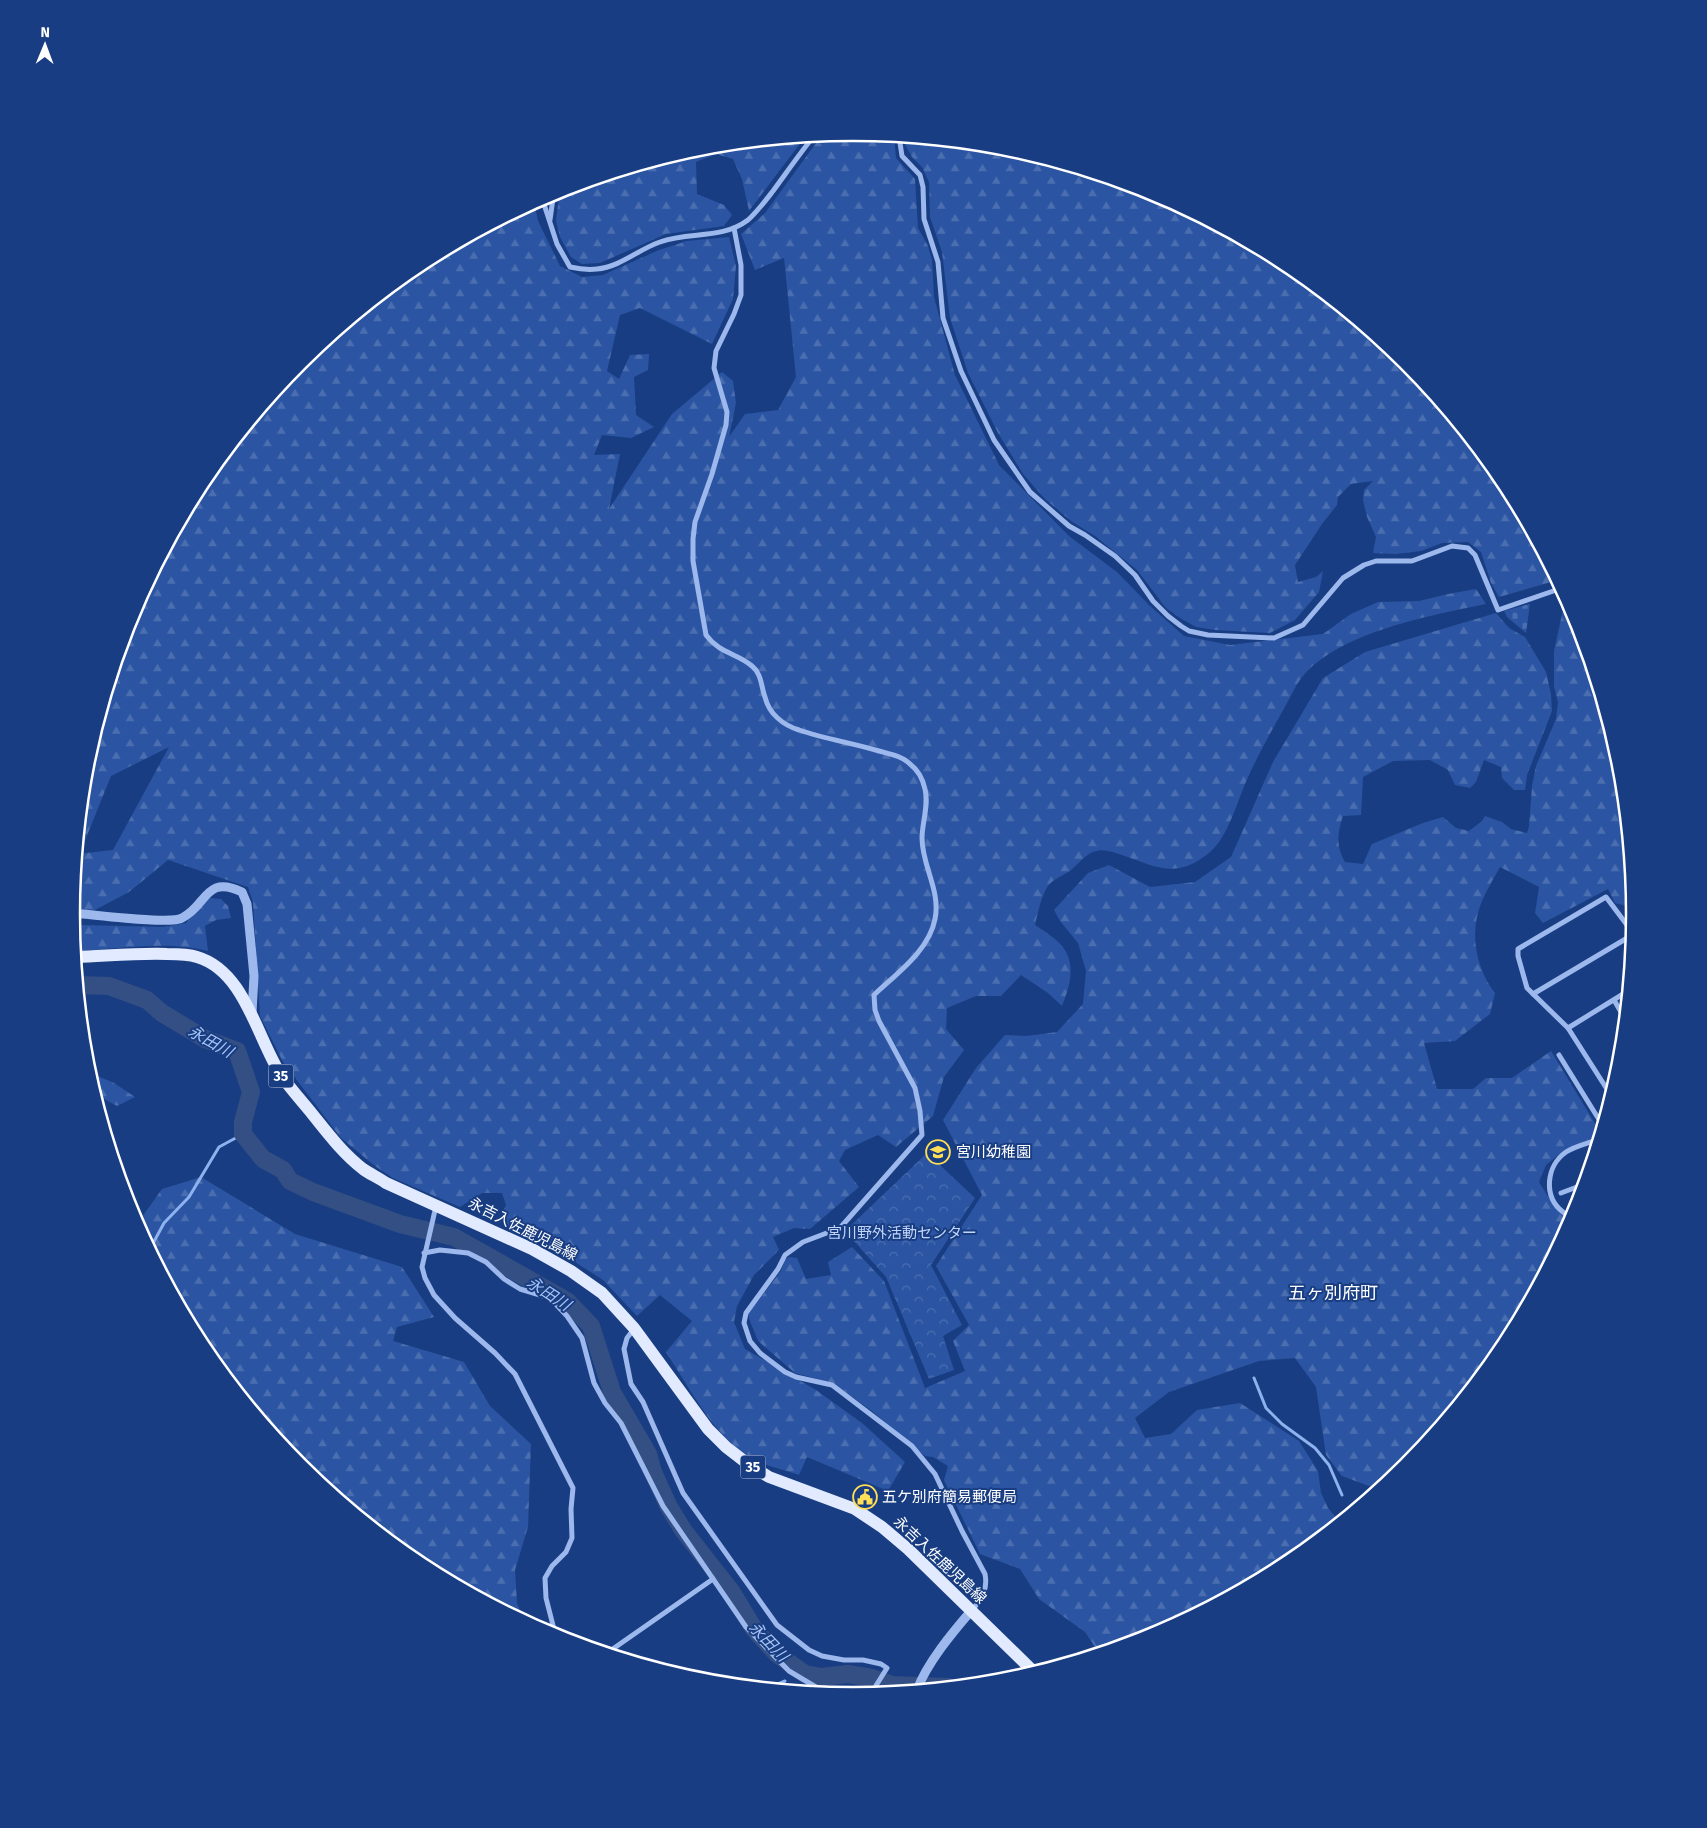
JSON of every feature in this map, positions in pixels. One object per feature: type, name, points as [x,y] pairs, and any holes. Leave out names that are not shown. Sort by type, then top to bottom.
[{"type":"main road","name":"永吉入佐鹿児島線","points":[[82,957],[151,954],[198,957],[225,973],[235,986],[252,1016],[280,1073],[344,1151],[364,1169],[434,1211],[497,1232],[571,1271],[602,1293],[634,1328],[708,1429],[726,1447],[769,1477],[855,1509],[882,1527],[908,1548],[1030,1667]]},
{"type":"street","points":[[544,205],[557,244],[570,266],[578,269],[598,270],[616,264],[658,242],[680,236],[717,234],[734,228],[749,219],[766,200],[810,142]]},
{"type":"street","points":[[899,142],[902,156],[920,175],[923,187],[924,219],[938,262],[943,318],[961,371],[994,440],[1030,492],[1068,526],[1085,535],[1115,556],[1135,575],[1153,601],[1181,626],[1189,631],[1208,635],[1274,638],[1302,626],[1344,578],[1364,565],[1376,561],[1412,561],[1452,546],[1468,548],[1476,555],[1498,610],[1555,590]]},
{"type":"street","points":[[550,220],[553,201]]},
{"type":"street","points":[[734,228],[741,265],[741,295],[716,351],[714,368],[727,412],[726,425],[712,474],[695,522],[693,539],[693,560],[706,635],[712,643],[722,650],[753,667],[760,677],[765,699],[772,712],[783,722],[798,730],[899,757],[910,764],[921,777],[926,792],[922,837],[923,853],[936,893],[935,919],[927,940],[912,958],[874,995],[875,1010],[879,1022],[915,1088],[920,1111],[922,1135],[840,1228],[804,1242],[785,1254],[778,1269],[746,1313],[744,1323],[750,1341],[760,1353],[785,1372],[796,1377],[832,1385],[912,1446],[935,1474],[985,1574],[986,1581],[983,1596],[956,1629],[921,1678],[919,1685]]},
{"type":"street","points":[[80,913],[165,920],[182,919],[205,896],[219,887],[230,886],[242,892],[247,904],[254,976],[252,1016]]},
{"type":"street","points":[[1607,1089],[1568,1028],[1527,988],[1518,956],[1518,949],[1606,897],[1627,924]]},
{"type":"street","points":[[1533,994],[1626,939]]},
{"type":"street","points":[[1568,1028],[1622,995]]},
{"type":"street","points":[[1614,1000],[1620,1011]]},
{"type":"street","points":[[1558,1055],[1599,1120]]},
{"type":"street","points":[[1567,1213],[1555,1203],[1549,1185],[1550,1175],[1556,1162],[1566,1152],[1593,1142]]},
{"type":"street","points":[[1561,1193],[1577,1187]]},
{"type":"street","points":[[434,1211],[422,1267],[434,1295],[455,1318],[495,1353],[515,1374],[573,1488],[571,1509],[572,1538],[566,1552],[552,1566],[545,1578],[546,1598],[554,1627]]},
{"type":"street","points":[[424,1253],[440,1250],[468,1253],[486,1262],[504,1279],[520,1289],[550,1298],[567,1316],[582,1338],[594,1383],[605,1403],[621,1423],[663,1506],[746,1627],[789,1671],[815,1686]]},
{"type":"street","points":[[634,1328],[627,1338],[624,1349],[631,1384],[643,1402],[683,1493],[777,1625],[809,1650],[822,1656],[872,1662],[888,1668],[875,1687]]},
{"type":"street","points":[[613,1649],[713,1579]]},
{"type":"green space","points":[[801,142],[749,211],[742,179],[733,159],[716,154],[696,162],[697,194],[724,205],[732,215],[724,226],[666,234],[600,263],[582,264],[571,257],[560,237],[556,221],[559,198],[605,182],[653,167],[703,155]]},
{"type":"green space","points":[[817,142],[895,142],[896,158],[915,179],[918,228],[928,246],[932,260],[934,297],[955,375],[999,465],[1069,536],[1117,572],[1150,606],[1184,636],[1230,645],[1323,634],[1351,614],[1378,602],[1419,601],[1476,589],[1486,604],[1414,620],[1388,628],[1340,648],[1319,661],[1303,676],[1294,690],[1253,766],[1223,836],[1210,852],[1198,861],[1187,866],[1167,868],[1146,864],[1104,850],[1097,851],[1087,855],[1070,871],[1050,884],[1042,900],[1035,925],[1061,945],[1069,959],[1069,983],[1062,1006],[1048,993],[1021,975],[1001,996],[976,996],[947,1008],[946,1029],[964,1050],[944,1077],[933,1116],[896,1147],[878,1135],[845,1150],[839,1161],[859,1187],[810,1229],[794,1228],[773,1237],[779,1250],[754,1275],[737,1306],[734,1322],[745,1349],[816,1390],[862,1423],[905,1462],[888,1491],[807,1457],[799,1475],[771,1467],[740,1451],[704,1412],[666,1352],[692,1321],[660,1295],[637,1316],[603,1280],[561,1253],[504,1225],[501,1216],[506,1205],[502,1193],[482,1193],[460,1207],[393,1178],[341,1138],[283,1062],[260,1016],[253,902],[248,887],[168,860],[129,892],[93,911],[80,909],[83,853],[113,850],[169,747],[111,776],[84,843],[95,763],[106,714],[121,665],[139,618],[160,572],[210,484],[272,404],[307,367],[343,332],[424,271],[467,244],[535,209],[538,221],[560,266],[582,277],[603,275],[659,250],[687,241],[729,237],[736,266],[733,299],[712,344],[640,308],[620,315],[607,371],[619,379],[630,355],[649,354],[648,370],[634,377],[636,415],[654,427],[631,438],[602,435],[594,455],[620,454],[609,509],[672,414],[722,372],[733,381],[736,403],[729,437],[745,414],[778,410],[796,377],[784,258],[755,270],[741,234],[765,213]]},
{"type":"green space","points":[[905,142],[954,147],[1004,155],[1054,167],[1102,182],[1150,199],[1196,220],[1240,244],[1283,271],[1364,332],[1435,404],[1497,484],[1523,527],[1552,582],[1499,597],[1491,583],[1481,552],[1468,542],[1442,543],[1421,551],[1396,554],[1373,553],[1376,537],[1367,517],[1363,500],[1364,490],[1373,481],[1351,484],[1338,497],[1337,505],[1295,565],[1298,582],[1316,577],[1323,571],[1319,592],[1295,620],[1270,633],[1196,627],[1180,618],[1166,608],[1137,570],[1095,536],[1071,521],[1045,499],[1023,474],[998,433],[968,373],[950,318],[942,252],[930,217],[929,182],[922,167],[912,157]]},
{"type":"green space","points":[[1530,604],[1526,633],[1507,617],[1504,611]]},
{"type":"green space","points":[[1563,608],[1586,665],[1601,714],[1612,763],[1620,813],[1627,906],[1615,903],[1608,889],[1543,923],[1535,913],[1539,887],[1500,867],[1488,888],[1478,912],[1475,936],[1476,948],[1483,972],[1495,993],[1490,1014],[1455,1041],[1424,1043],[1437,1089],[1473,1089],[1486,1078],[1512,1078],[1551,1051],[1597,1127],[1594,1137],[1562,1152],[1546,1165],[1539,1182],[1552,1203],[1566,1215],[1547,1256],[1497,1344],[1467,1385],[1435,1424],[1375,1486],[1369,1486],[1342,1476],[1326,1455],[1316,1387],[1295,1358],[1259,1361],[1169,1392],[1135,1418],[1145,1438],[1171,1434],[1197,1410],[1240,1403],[1299,1441],[1318,1471],[1321,1493],[1328,1508],[1337,1518],[1283,1557],[1240,1584],[1196,1608],[1150,1629],[1096,1648],[1085,1632],[1039,1599],[1020,1569],[980,1554],[944,1480],[948,1466],[933,1457],[925,1456],[872,1411],[833,1383],[795,1373],[758,1341],[748,1314],[781,1271],[785,1260],[789,1257],[797,1258],[806,1279],[831,1275],[828,1262],[852,1247],[884,1281],[925,1388],[965,1371],[953,1341],[969,1325],[936,1266],[982,1195],[943,1120],[976,1068],[1005,1035],[1026,1036],[1057,1032],[1083,1004],[1086,971],[1078,943],[1060,921],[1054,910],[1088,873],[1109,865],[1150,887],[1195,882],[1231,857],[1273,762],[1323,678],[1365,652],[1496,613],[1509,628],[1525,637],[1546,672],[1551,694],[1552,711],[1527,775],[1525,790],[1514,790],[1502,778],[1501,767],[1484,760],[1476,782],[1470,788],[1455,785],[1448,770],[1430,760],[1393,761],[1363,777],[1361,815],[1343,816],[1339,834],[1339,845],[1345,862],[1363,864],[1372,844],[1423,823],[1443,817],[1456,828],[1469,831],[1482,821],[1485,816],[1502,822],[1511,829],[1527,833],[1536,766],[1556,719],[1558,702],[1554,687],[1554,651]]},
{"type":"green space","points":[[209,898],[221,899],[228,906],[231,918],[216,920],[205,926],[208,951],[176,946],[142,946],[81,951],[80,925],[163,927],[186,923]]},
{"type":"green space","points":[[97,1076],[114,1083],[135,1097],[117,1106],[102,1098]]},
{"type":"green space","name":"宮川野外活動センター","points":[[927,1153],[975,1198],[931,1265],[962,1325],[943,1336],[954,1370],[929,1379],[886,1277],[845,1231]]},
{"type":"green space","points":[[201,1177],[295,1234],[402,1267],[434,1317],[397,1327],[393,1341],[464,1362],[490,1406],[531,1444],[528,1527],[515,1570],[517,1603],[521,1612],[467,1584],[383,1528],[343,1496],[272,1424],[210,1344],[160,1256],[142,1217],[162,1189]]},
{"type":"waterway","name":"永田川","points":[[84,985],[109,986],[147,1000],[162,1013],[205,1039],[237,1051],[251,1092],[243,1122],[243,1134],[263,1159],[283,1170],[290,1181],[313,1192],[400,1224],[454,1237],[567,1301],[591,1326],[612,1392],[648,1454],[653,1472],[669,1507],[683,1530],[731,1591],[754,1629],[777,1654],[805,1674],[822,1677],[848,1674],[872,1678],[892,1685],[908,1686]]},
{"type":"waterway","points":[[154,1242],[164,1223],[189,1197],[219,1147],[243,1134]]},
{"type":"waterway","points":[[1254,1378],[1266,1408],[1282,1424],[1315,1448],[1329,1465],[1342,1495]]},
{"type":"waterway","points":[[779,1684],[785,1681]]},
{"type":"place","name":"宮川幼稚園","points":[[938,1152]]},
{"type":"place","name":"五ケ別府簡易郵便局","points":[[865,1497]]},
{"type":"district","name":"五ヶ別府町","points":[[1333,1293]]}]
